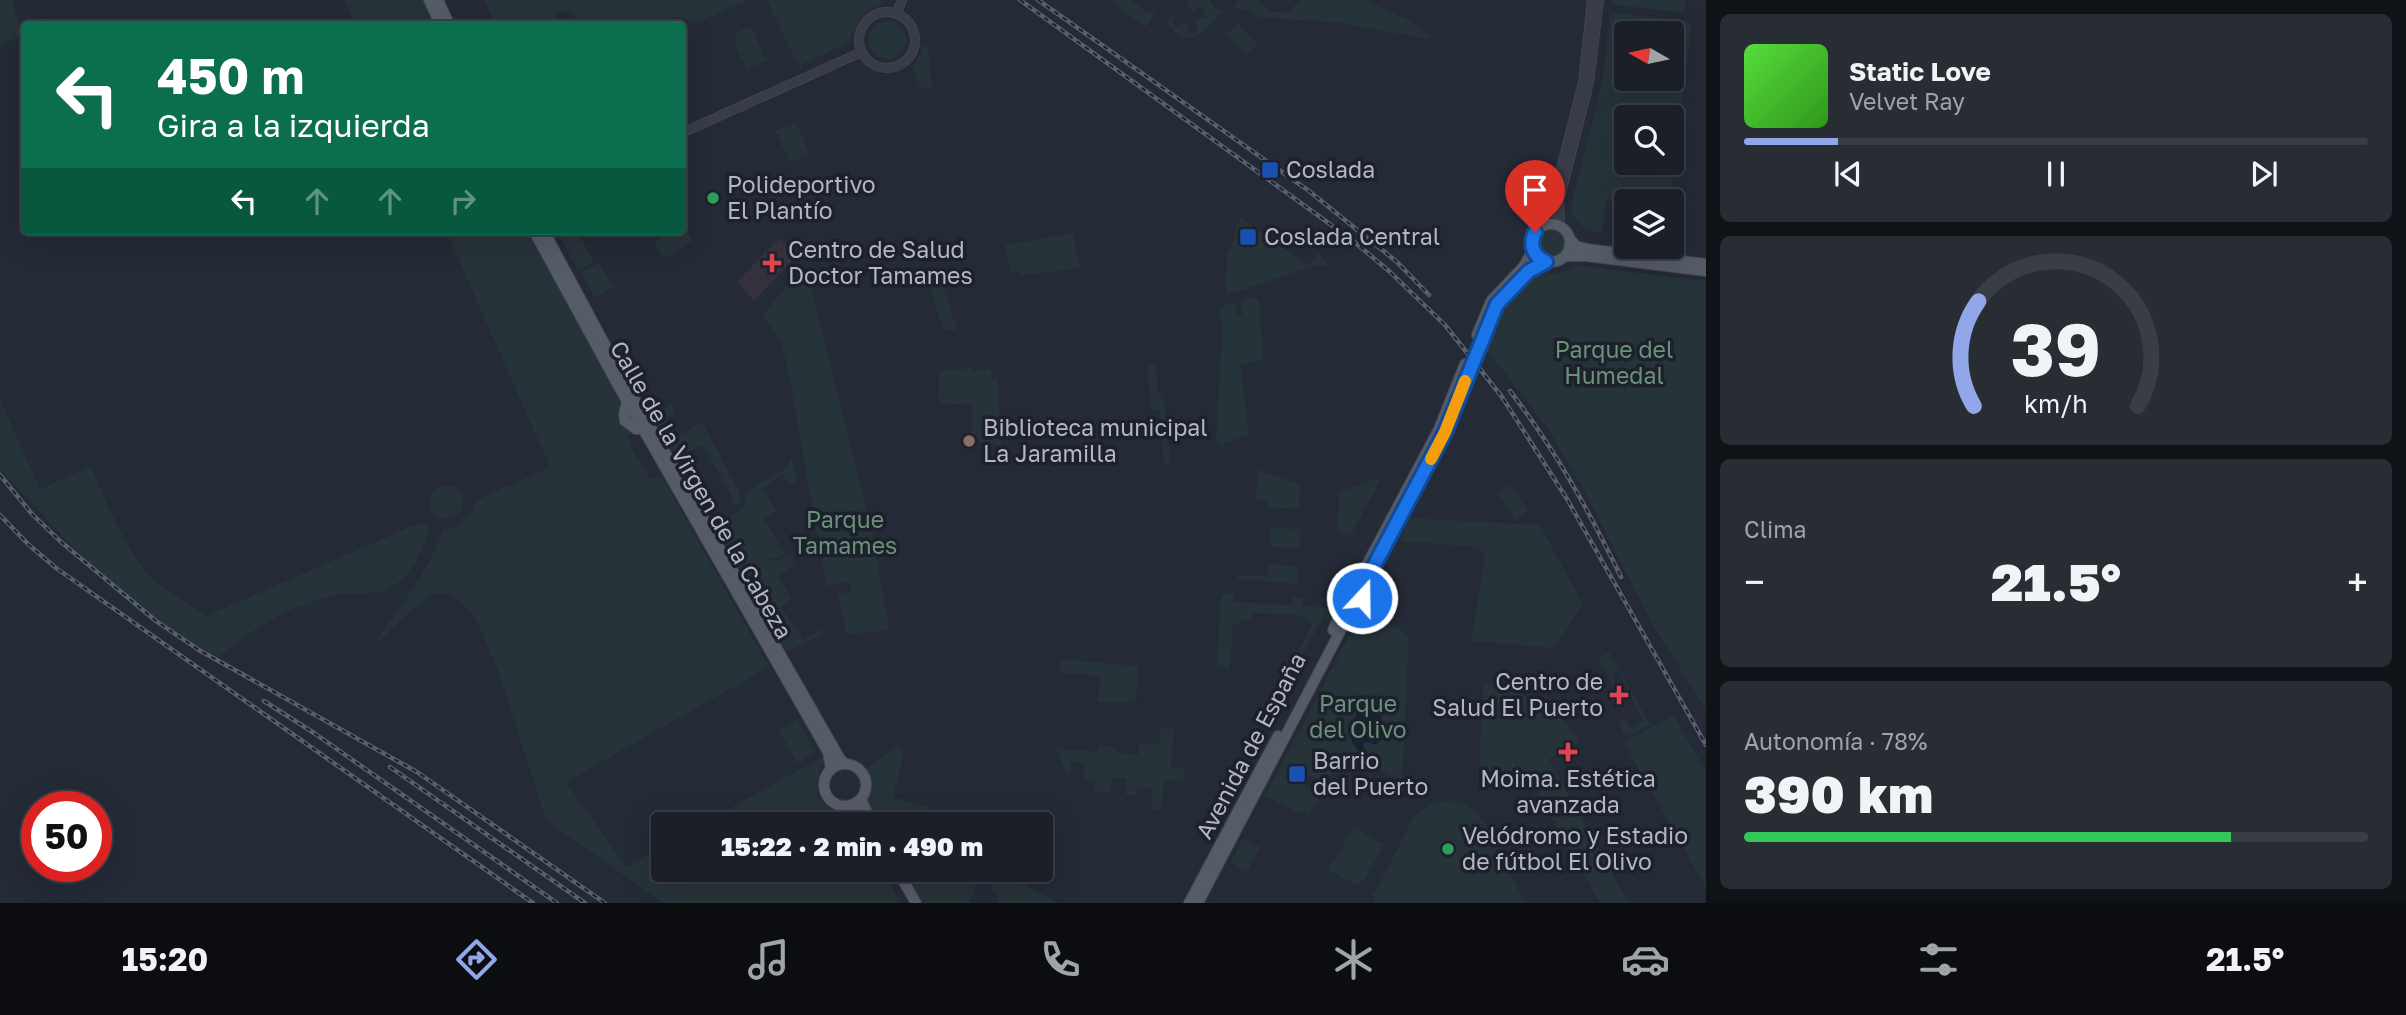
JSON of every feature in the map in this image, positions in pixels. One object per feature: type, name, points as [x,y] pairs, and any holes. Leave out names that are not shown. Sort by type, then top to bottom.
[{"type":"main road","points":[[429,0],[439,21]]},
{"type":"main road","points":[[438,0],[448,21]]},
{"type":"main road","points":[[1546,262],[1533,250],[1532,241],[1535,232],[1549,224],[1560,226],[1576,246],[1587,249],[1706,264]]},
{"type":"main road","name":"Calle de la Virgen de la Cabeza","points":[[536,235],[627,401],[647,428],[845,764]]},
{"type":"main road","name":"Calle de la Virgen de la Cabeza","points":[[546,235],[647,428],[828,752],[831,769]]},
{"type":"main road","points":[[1566,256],[1570,239]]},
{"type":"main road","points":[[1357,593],[1345,594],[1343,598],[1345,606],[1352,610],[1361,605],[1357,593],[1467,369],[1491,302],[1524,266],[1533,250]]},
{"type":"main road","points":[[1479,337],[1497,304],[1529,271],[1566,256],[1586,256],[1706,271]]},
{"type":"main road","name":"Avenida de España","points":[[1189,903],[1345,606]]},
{"type":"main road","name":"Avenida de España","points":[[1198,903],[1344,624],[1356,609]]},
{"type":"main road","points":[[845,764],[854,766],[863,775],[865,788],[861,799],[849,806],[839,806],[827,797],[824,782],[831,769],[845,764]]},
{"type":"main road","points":[[861,799],[867,812]]},
{"type":"main road","points":[[849,806],[857,812]]},
{"type":"main road","points":[[897,882],[909,903]]},
{"type":"main road","points":[[904,882],[916,903]]},
{"type":"street","points":[[896,14],[902,0]]},
{"type":"street","points":[[1549,224],[1583,82],[1592,0]]},
{"type":"street","points":[[1560,226],[1559,202],[1589,83],[1599,0]]},
{"type":"street","points":[[878,14],[896,14],[906,19],[914,33],[914,44],[907,59],[895,66],[884,67],[873,64],[863,53],[860,35],[866,22],[878,14]]},
{"type":"street","points":[[686,131],[863,53]]},
{"type":"shaded area","name":"Centro de Salud Doctor Tamames","points":[[779,238],[797,255],[754,301],[737,282]]},
{"type":"green space","points":[[0,0],[12,0],[21,36],[0,45]]},
{"type":"green space","points":[[344,0],[424,0],[434,21],[354,21]]},
{"type":"green space","points":[[484,0],[749,0],[692,25],[686,18],[678,17],[669,21],[578,21],[574,14],[565,10],[556,14],[553,21],[494,21]]},
{"type":"green space","points":[[767,0],[882,0],[883,4],[864,14],[849,43],[800,65],[796,62]]},
{"type":"green space","points":[[1108,0],[1132,0],[1145,12],[1156,10],[1146,27]]},
{"type":"green space","points":[[1185,0],[1210,0],[1216,10],[1219,8],[1222,11],[1196,36],[1182,37],[1167,23],[1170,17],[1183,13],[1173,19],[1175,27],[1184,23],[1188,25],[1191,34],[1198,31],[1196,19],[1206,17],[1202,7],[1190,10],[1188,1]]},
{"type":"green space","points":[[1239,0],[1258,0],[1270,12],[1286,14],[1300,0],[1365,0],[1407,19],[1431,37],[1428,39],[1335,22],[1263,18],[1255,16],[1248,9],[1243,12],[1234,6]]},
{"type":"green space","points":[[1612,0],[1686,0],[1684,12],[1697,14],[1611,5]]},
{"type":"green space","points":[[1610,12],[1683,21],[1614,21],[1614,91],[1684,91],[1682,105],[1614,105],[1614,175],[1673,175],[1671,189],[1614,189],[1614,201],[1606,200],[1602,233],[1582,226],[1571,208],[1602,84]]},
{"type":"green space","points":[[887,21],[900,27],[906,40],[900,53],[887,59],[874,53],[868,40],[874,27]]},
{"type":"green space","points":[[1684,21],[1691,22],[1684,88]]},
{"type":"green space","points":[[1238,23],[1258,45],[1245,56],[1226,34]]},
{"type":"green space","points":[[751,26],[767,61],[746,69],[743,61],[745,59],[742,60],[734,42],[737,41],[735,33]]},
{"type":"green space","points":[[923,46],[928,47],[932,88],[921,88],[913,70]]},
{"type":"green space","points":[[795,122],[809,152],[808,156],[790,162],[786,156],[789,154],[786,154],[777,136],[779,134],[775,131]]},
{"type":"green space","points":[[1241,218],[1309,265],[1318,252],[1328,265],[1307,268],[1225,296],[1227,255]]},
{"type":"green space","points":[[686,230],[693,241],[663,259],[654,243],[667,235],[686,235]]},
{"type":"green space","points":[[1551,230],[1561,234],[1565,244],[1561,254],[1551,258],[1541,254],[1537,244],[1541,234]]},
{"type":"green space","points":[[1073,233],[1080,268],[1019,276],[1019,271],[1011,272],[1005,245]]},
{"type":"green space","points":[[448,235],[531,235],[622,403],[624,426],[631,432],[628,437],[633,451],[650,479],[660,474],[769,667],[566,782],[626,867],[651,853],[651,882],[889,882],[901,903],[663,903],[546,820],[498,671],[475,618],[462,602],[451,594],[436,593],[421,602],[370,649],[420,577],[443,530],[461,525],[476,500],[550,467]]},
{"type":"green space","points":[[579,235],[594,262],[578,270],[560,237]]},
{"type":"green space","points":[[599,263],[613,287],[595,298],[581,273]]},
{"type":"green space","name":"Parque del Humedal","points":[[1574,265],[1706,281],[1706,709],[1655,629],[1585,492],[1547,427],[1490,354],[1482,350],[1504,308],[1519,289],[1538,276],[1560,272]]},
{"type":"green space","name":"Parque Tamames","points":[[802,268],[806,270],[872,529],[889,628],[887,631],[846,634],[838,594],[851,591],[850,582],[827,586],[786,360],[780,343],[763,314]]},
{"type":"green space","points":[[937,268],[957,330],[943,330],[925,272]]},
{"type":"green space","points":[[1255,297],[1259,301],[1263,355],[1259,361],[1240,364],[1249,434],[1222,445],[1216,440],[1223,321],[1219,320],[1220,313],[1223,307],[1232,303],[1236,306],[1237,315],[1242,315],[1241,301]]},
{"type":"green space","points":[[1147,365],[1156,365],[1158,394],[1163,393],[1170,463],[1164,463],[1159,410],[1151,410]]},
{"type":"green space","points":[[971,368],[972,371],[991,369],[991,379],[998,379],[1001,446],[981,443],[972,436],[971,405],[938,403],[939,371]]},
{"type":"green space","points":[[0,399],[40,489],[91,466],[119,528],[137,559],[157,582],[206,616],[412,526],[430,526],[411,569],[390,588],[378,592],[337,595],[304,604],[259,627],[219,657],[157,619],[102,574],[0,469]]},
{"type":"green space","points":[[670,403],[676,413],[664,420],[674,438],[702,422],[739,491],[739,503],[731,507],[733,499],[703,445],[687,452],[687,459],[680,463],[657,424]]},
{"type":"green space","points":[[790,458],[797,481],[790,485],[783,475],[763,488],[777,511],[764,519],[784,552],[790,551],[778,558],[762,559],[779,560],[789,553],[797,565],[779,576],[792,600],[781,607],[804,640],[823,628],[824,634],[788,651],[714,523],[745,508],[746,493],[787,468]]},
{"type":"green space","points":[[1256,469],[1300,484],[1299,509],[1268,507],[1268,500],[1256,499]]},
{"type":"green space","points":[[1376,478],[1381,479],[1350,537],[1337,530],[1339,500],[1336,494]]},
{"type":"green space","points":[[1510,484],[1528,511],[1515,520],[1497,493]]},
{"type":"green space","points":[[446,485],[458,490],[463,502],[458,514],[446,519],[434,514],[429,502],[434,490]]},
{"type":"green space","points":[[1409,518],[1540,525],[1583,604],[1555,648],[1471,641],[1485,555],[1478,547],[1400,541]]},
{"type":"green space","points":[[1270,528],[1301,529],[1300,548],[1270,547]]},
{"type":"green space","points":[[1269,564],[1299,566],[1298,584],[1237,579],[1238,575],[1268,576]]},
{"type":"green space","points":[[1221,594],[1234,594],[1233,601],[1238,602],[1287,605],[1292,604],[1293,597],[1302,598],[1302,606],[1337,610],[1329,622],[1323,617],[1289,681],[1284,679],[1313,622],[1300,615],[1253,613],[1252,620],[1240,619],[1239,624],[1233,624],[1230,668],[1217,667]]},
{"type":"green space","name":"Parque del Olivo","points":[[1364,615],[1388,622],[1409,637],[1402,780],[1362,765],[1346,768],[1322,781],[1310,776],[1304,787],[1320,795],[1309,815],[1302,812],[1300,814],[1265,796],[1359,617]]},
{"type":"green space","points":[[1609,652],[1650,724],[1629,736],[1624,735],[1618,723],[1626,719],[1631,728],[1643,721],[1618,670],[1611,674],[1620,691],[1617,693],[1598,659]]},
{"type":"green space","points":[[1063,659],[1138,666],[1136,699],[1132,702],[1098,702],[1100,676],[1059,673]]},
{"type":"green space","points":[[1483,683],[1505,684],[1568,723],[1579,742],[1549,759],[1629,903],[1600,903],[1526,772],[1505,784],[1479,767]]},
{"type":"green space","points":[[1673,715],[1706,772],[1706,888],[1624,743]]},
{"type":"green space","points":[[797,720],[816,753],[797,763],[779,730]]},
{"type":"green space","points":[[1160,727],[1174,728],[1171,767],[1184,769],[1183,781],[1164,780],[1162,810],[1151,810],[1152,789],[1137,788],[1137,795],[1126,795],[1126,778],[1112,779],[1111,793],[1094,792],[1095,779],[1084,780],[1084,762],[1070,763],[1069,779],[1056,748],[1097,752],[1098,746],[1116,747],[1116,753],[1138,755],[1139,743],[1159,745]]},
{"type":"green space","points":[[899,744],[903,756],[893,797],[929,807],[928,812],[872,812],[867,802],[865,769]]},
{"type":"green space","points":[[824,756],[818,777],[818,794],[825,804],[842,812],[724,812]]},
{"type":"green space","name":"Velódromo y Estadio de fútbol El Olivo","points":[[1448,800],[1465,804],[1478,814],[1496,845],[1501,866],[1508,869],[1525,903],[1374,903],[1373,894],[1415,815],[1431,804]]},
{"type":"green space","points":[[1354,827],[1384,844],[1365,879],[1357,885],[1328,870]]},
{"type":"green space","points":[[1243,838],[1260,847],[1247,872],[1230,863]]},
{"type":"green space","points":[[910,882],[977,882],[970,903],[923,903]]},
{"type":"green space","points":[[992,882],[1020,882],[1059,903],[997,903],[998,893],[990,892]]},
{"type":"water","points":[[1371,705],[1378,707],[1382,721],[1375,727],[1381,736],[1377,745],[1363,743],[1364,749],[1361,752],[1352,740],[1353,721],[1359,711]]},
{"type":"railway","points":[[1020,0],[1352,240],[1445,325],[1502,397],[1567,499],[1706,745]]},
{"type":"railway","points":[[1038,0],[1309,191],[1397,262],[1429,295]]},
{"type":"railway","points":[[1510,391],[1542,435],[1570,481],[1621,577]]},
{"type":"railway","points":[[0,475],[32,514],[60,541],[156,621],[199,650],[417,772],[605,903]]},
{"type":"railway","points":[[0,515],[56,568],[533,903]]},
{"type":"railway","points":[[264,701],[557,903]]},
{"type":"railway","points":[[390,767],[585,903]]},
{"type":"slow traffic","points":[[1431,459],[1465,381]]},
{"type":"place","name":"Coslada","points":[[1270,170]]},
{"type":"place","name":"Polideportivo El Plantío","points":[[713,198]]},
{"type":"place","name":"Coslada Central","points":[[1248,237]]},
{"type":"place","name":"Centro de Salud Doctor Tamames","points":[[772,263]]},
{"type":"place","name":"Biblioteca municipal La Jaramilla","points":[[969,441]]},
{"type":"place","name":"Centro de Salud El Puerto","points":[[1619,695]]},
{"type":"place","name":"Moima. Estética avanzada","points":[[1568,752]]},
{"type":"place","name":"Barrio del Puerto","points":[[1297,774]]},
{"type":"place","name":"Velódromo y Estadio de fútbol El Olivo","points":[[1448,849]]},
{"type":"route","points":[[1362,598],[1367,579],[1445,432],[1497,304],[1529,271],[1546,262],[1533,250],[1535,232]]}]
